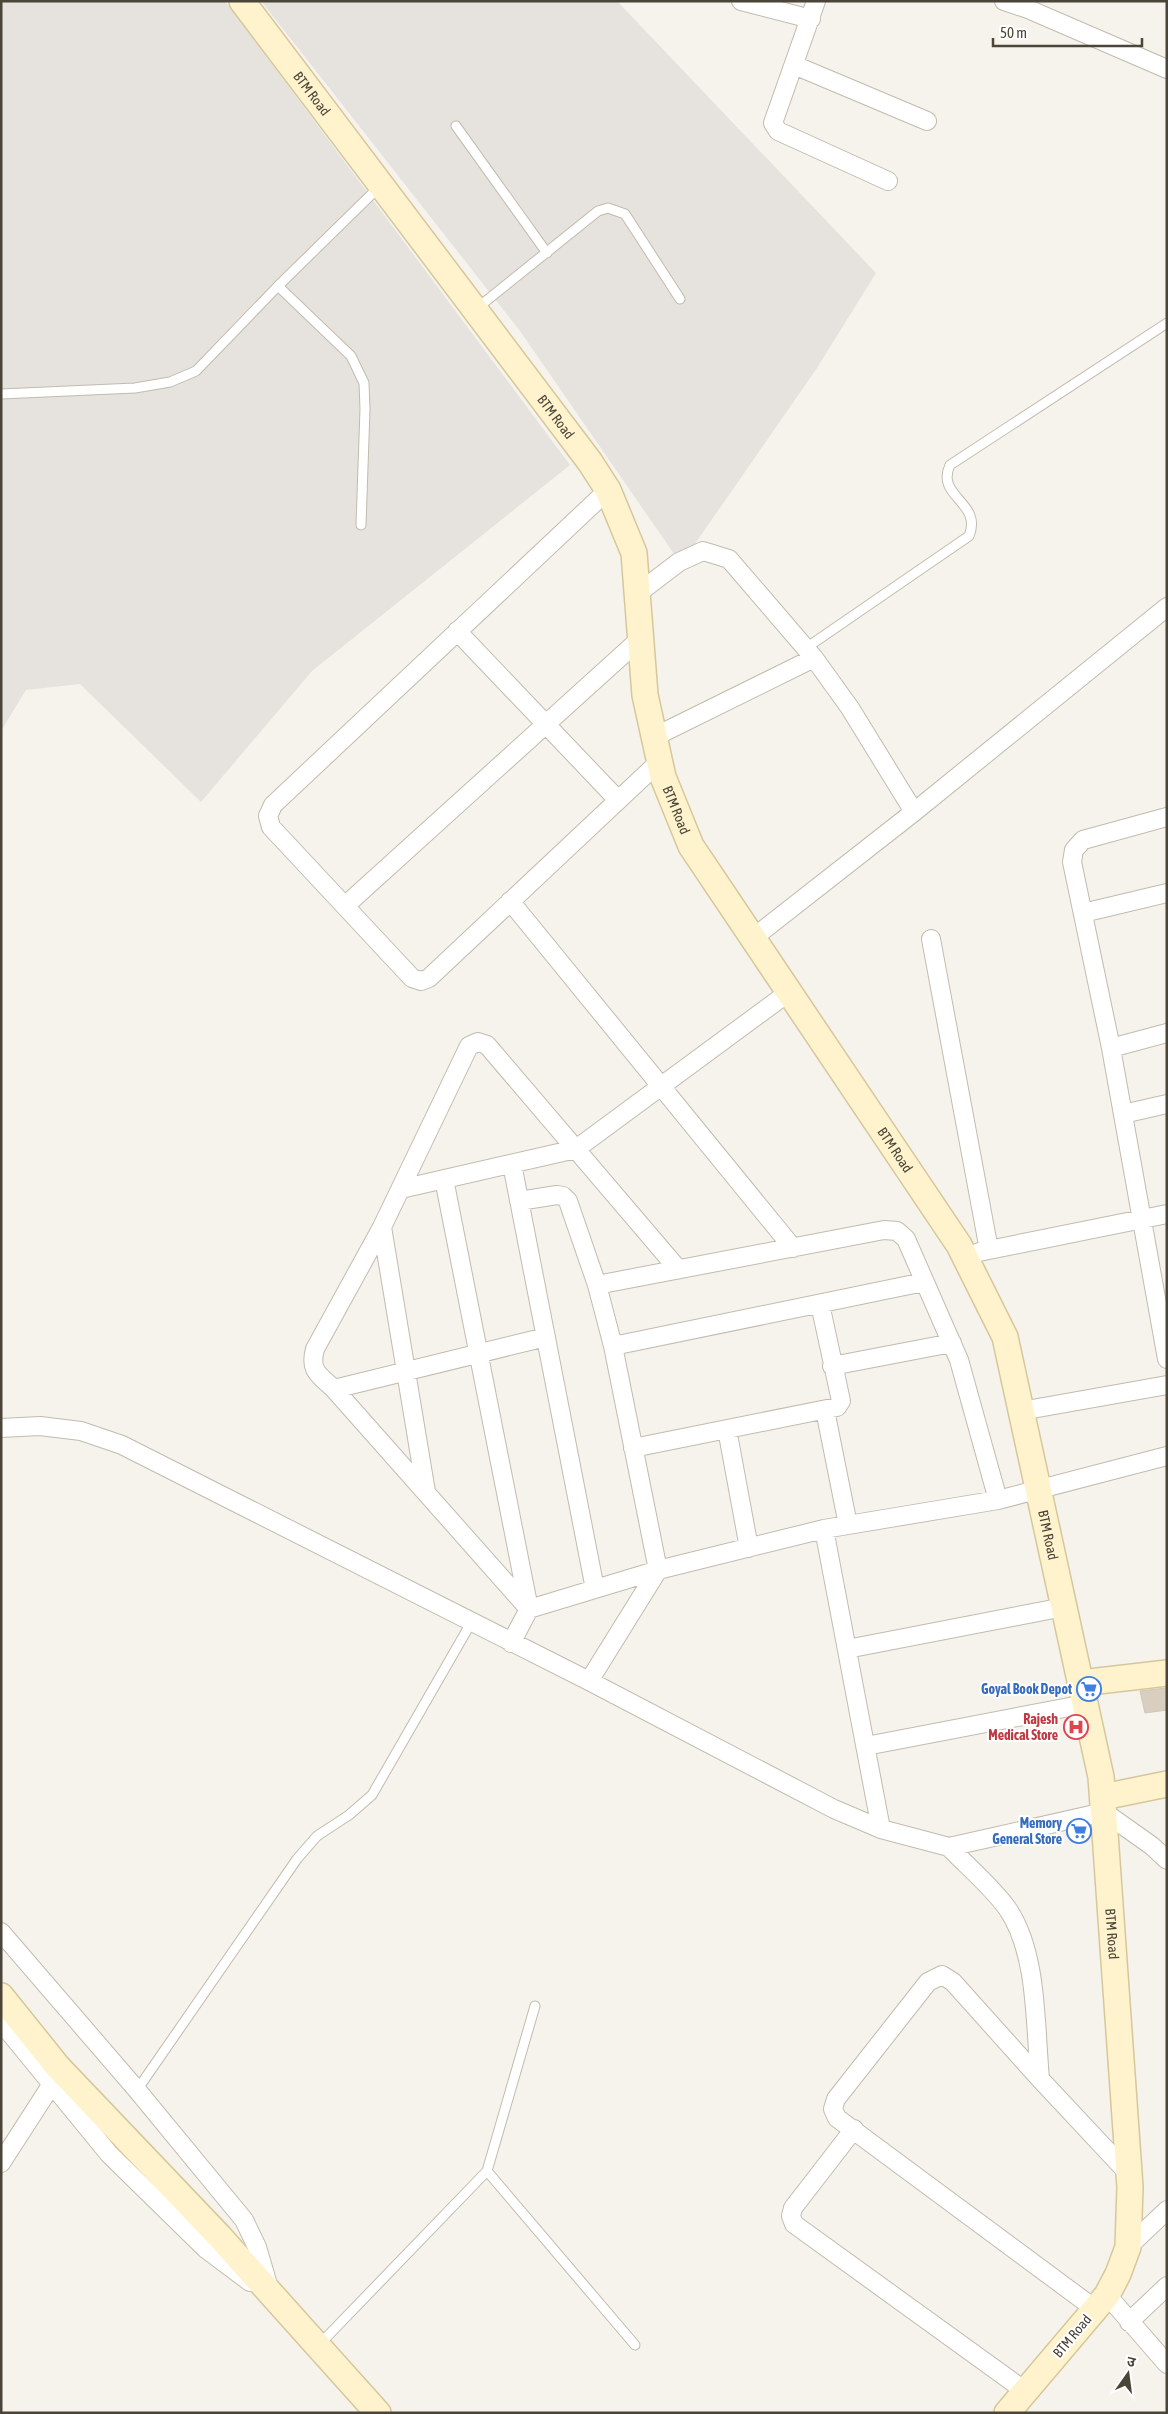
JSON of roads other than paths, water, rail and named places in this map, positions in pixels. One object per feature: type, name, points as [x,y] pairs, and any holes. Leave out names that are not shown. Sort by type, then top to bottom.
[{"type":"street","name":"BTM Road","points":[[242,1],[382,184],[590,462],[608,490],[634,553],[645,695],[663,777],[692,846],[964,1256],[1005,1337],[1101,1777],[1128,2173],[1128,2247],[1118,2274],[1100,2302],[1007,2413]]},
{"type":"street","points":[[742,1],[811,19]]},
{"type":"street","points":[[816,1],[811,19],[774,115],[773,123],[778,131],[888,182]]},
{"type":"street","points":[[1004,1],[1029,5],[1165,63]]},
{"type":"street","points":[[794,65],[928,121]]},
{"type":"street","points":[[608,490],[273,805],[268,816],[271,827],[346,905],[412,978],[421,981],[429,978],[660,761]]},
{"type":"street","points":[[637,594],[679,562],[703,551],[729,559],[810,652],[850,708],[914,812]]},
{"type":"street","points":[[753,938],[914,812],[1167,606]]},
{"type":"street","points":[[457,632],[618,800]]},
{"type":"street","points":[[346,905],[640,639]]},
{"type":"street","points":[[654,737],[810,652]]},
{"type":"street","points":[[1167,817],[1083,840],[1074,850],[1072,862],[1112,1048],[1142,1220],[1163,1314],[1167,1359]]},
{"type":"street","points":[[1083,913],[1167,893]]},
{"type":"street","points":[[510,901],[793,1248]]},
{"type":"street","points":[[931,939],[989,1250]]},
{"type":"street","points":[[401,1189],[576,1149],[789,992]]},
{"type":"street","points":[[1112,1048],[1167,1033]]},
{"type":"street","points":[[529,1609],[334,1389],[315,1371],[312,1362],[315,1349],[382,1227],[469,1046],[478,1042],[487,1045],[678,1270]]},
{"type":"street","points":[[1123,1114],[1167,1104]]},
{"type":"street","points":[[512,1164],[594,1589]]},
{"type":"street","points":[[444,1179],[529,1609],[511,1643]]},
{"type":"street","points":[[520,1201],[557,1195],[565,1197],[596,1285],[613,1346],[658,1570],[589,1681]]},
{"type":"street","points":[[964,1256],[1167,1214]]},
{"type":"street","points":[[382,1227],[426,1492]]},
{"type":"street","points":[[596,1285],[884,1230],[897,1231],[906,1239],[959,1360],[998,1500]]},
{"type":"street","points":[[613,1346],[924,1282]]},
{"type":"street","points":[[633,1448],[837,1407],[841,1400],[832,1366],[820,1304]]},
{"type":"street","points":[[334,1389],[546,1338]]},
{"type":"street","points":[[832,1366],[952,1343]]},
{"type":"street","points":[[1021,1411],[1167,1385]]},
{"type":"street","points":[[825,1410],[848,1525]]},
{"type":"street","points":[[1,1428],[40,1426],[81,1431],[122,1445],[589,1681],[834,1809],[882,1829],[949,1847],[1167,1784]]},
{"type":"street","points":[[727,1429],[749,1548]]},
{"type":"street","points":[[529,1609],[658,1570],[824,1529],[998,1500],[1167,1456]]},
{"type":"street","points":[[824,1529],[882,1829]]},
{"type":"street","points":[[847,1649],[1064,1607]]},
{"type":"street","points":[[866,1746],[1167,1673]]},
{"type":"street","points":[[1103,1804],[1160,1844],[1167,1860]]},
{"type":"street","points":[[949,1847],[1007,1907],[1023,1937],[1030,1967],[1040,2079]]},
{"type":"street","points":[[1,1932],[138,2090],[244,2220],[257,2247],[270,2294]]},
{"type":"street","points":[[1128,2173],[953,1982],[942,1976],[935,1977],[928,1982],[836,2099],[833,2109],[837,2118],[1129,2322],[1167,2364]]},
{"type":"street","points":[[1,1996],[58,2067],[220,2237],[378,2413]]},
{"type":"street","points":[[1,2022],[110,2154],[167,2213],[206,2249],[244,2278],[270,2294]]},
{"type":"street","points":[[1,2163],[52,2084]]},
{"type":"street","points":[[854,2129],[792,2208],[790,2216],[794,2224],[1025,2391]]},
{"type":"street","points":[[1128,2247],[1167,2210]]},
{"type":"street","points":[[1129,2322],[1167,2286]]},
{"type":"lane","points":[[456,126],[546,253]]},
{"type":"lane","points":[[1,394],[135,388],[170,382],[196,371],[278,286],[382,184]]},
{"type":"lane","points":[[476,310],[598,211],[608,208],[616,209],[625,214],[680,299]]},
{"type":"lane","points":[[278,286],[351,356],[364,383],[365,410],[361,525]]},
{"type":"lane","points":[[810,652],[968,536],[973,526],[971,516],[947,484],[947,473],[950,465],[1167,323]]},
{"type":"lane","points":[[138,2090],[296,1859],[317,1836],[349,1815],[372,1796],[471,1623]]},
{"type":"lane","points":[[318,2346],[487,2171],[535,2006]]},
{"type":"lane","points":[[487,2171],[635,2345]]},
{"type":"place","name":"Goyal Book Depot","points":[[1089,1689]]},
{"type":"place","name":"Rajesh Medical Store","points":[[1076,1727]]},
{"type":"place","name":"Memory General Store","points":[[1079,1831]]}]
